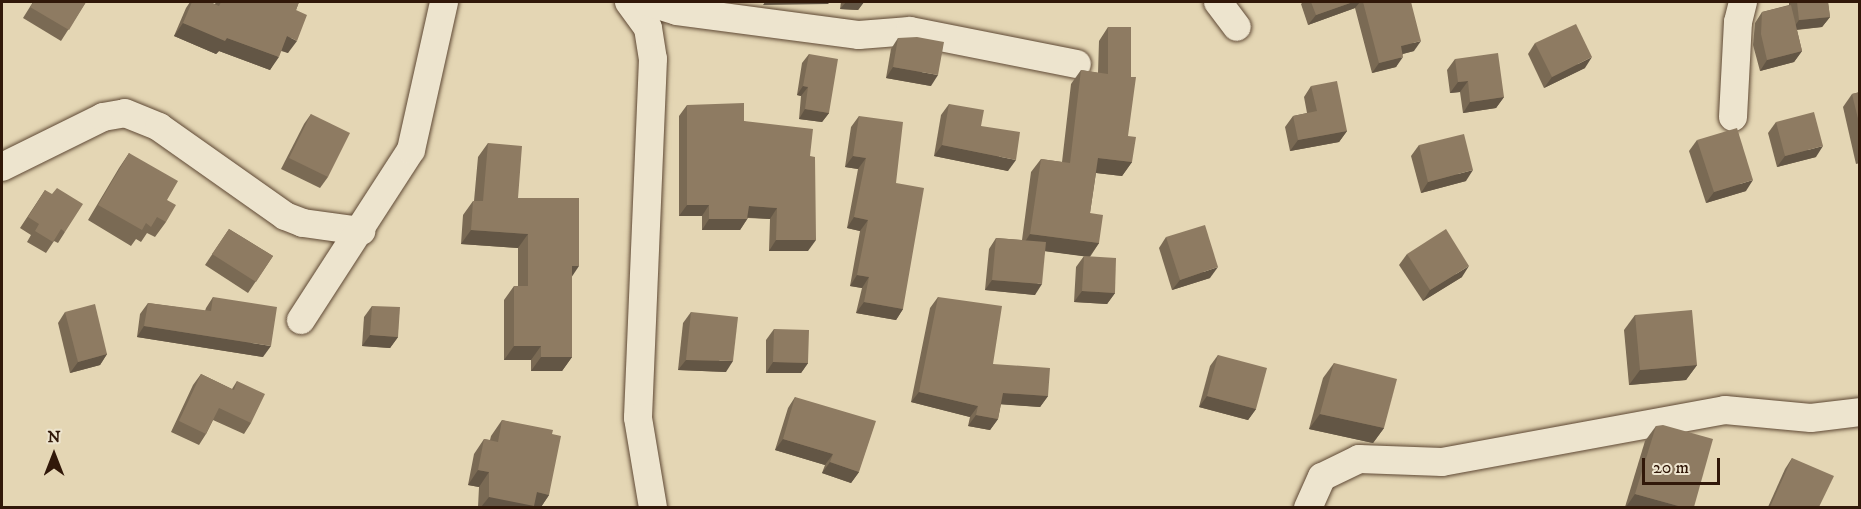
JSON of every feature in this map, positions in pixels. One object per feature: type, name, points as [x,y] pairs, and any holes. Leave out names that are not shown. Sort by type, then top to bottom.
[{"type":"street","points":[[301,320],[362,231],[411,150],[444,2]]},
{"type":"street","points":[[630,2],[648,28],[653,60],[638,418],[653,507]]},
{"type":"street","points":[[648,2],[677,11],[859,35],[910,31],[1077,64]]},
{"type":"street","points":[[1218,2],[1237,27]]},
{"type":"street","points":[[1733,117],[1738,22],[1743,2]]},
{"type":"street","points":[[2,167],[103,117],[125,113],[159,127],[285,216],[303,223],[362,231]]},
{"type":"street","points":[[1308,507],[1322,477],[1359,459],[1442,462],[1725,410],[1811,418],[1860,412]]},
{"type":"building","points":[[34,2],[86,2],[69,30],[30,7]]},
{"type":"building","points":[[192,2],[209,2],[219,6],[221,2],[299,2],[296,10],[307,15],[297,41],[287,36],[279,57],[227,38],[225,41],[183,23]]},
{"type":"building","points":[[1311,2],[1353,2],[1316,15]]},
{"type":"building","points":[[1363,2],[1411,2],[1421,41],[1401,46],[1403,57],[1379,63]]},
{"type":"building","points":[[1797,2],[1828,2],[1830,17],[1799,20]]},
{"type":"building","points":[[1791,5],[1802,51],[1767,60],[1761,34],[1762,12]]},
{"type":"building","points":[[1576,24],[1592,57],[1552,77],[1535,43]]},
{"type":"building","points":[[1108,27],[1131,27],[1131,77],[1136,77],[1128,136],[1136,137],[1132,162],[1098,158],[1090,213],[1103,215],[1099,243],[1030,234],[1041,159],[1070,163],[1081,70],[1108,74]]},
{"type":"building","points":[[917,37],[944,42],[938,75],[893,67],[898,38]]},
{"type":"building","points":[[1498,53],[1504,97],[1470,102],[1468,81],[1458,82],[1455,59]]},
{"type":"building","points":[[809,54],[838,59],[829,113],[805,109],[808,87],[803,86]]},
{"type":"building","points":[[1337,81],[1347,131],[1298,140],[1293,116],[1317,111],[1311,86]]},
{"type":"building","points":[[1860,92],[1860,127],[1852,94]]},
{"type":"building","points":[[744,103],[744,121],[813,129],[810,156],[815,157],[816,240],[776,240],[777,208],[749,206],[747,219],[709,219],[709,205],[687,205],[687,105]]},
{"type":"building","points":[[949,104],[984,110],[981,126],[1020,132],[1016,160],[942,145]]},
{"type":"building","points":[[1814,112],[1823,146],[1785,156],[1776,122]]},
{"type":"building","points":[[311,114],[350,133],[328,177],[289,158]]},
{"type":"building","points":[[859,116],[903,122],[896,183],[924,188],[903,309],[864,302],[869,277],[857,275],[868,220],[854,217],[866,158],[853,156]]},
{"type":"building","points":[[1737,128],[1753,180],[1714,192],[1697,140]]},
{"type":"building","points":[[1464,134],[1473,170],[1428,182],[1419,145]]},
{"type":"building","points":[[488,143],[522,146],[518,198],[579,198],[579,266],[572,266],[572,357],[541,357],[541,346],[514,346],[514,286],[528,286],[528,234],[471,230],[473,201],[483,201]]},
{"type":"building","points":[[129,153],[178,181],[167,200],[176,205],[166,222],[157,217],[151,227],[146,223],[142,230],[98,205]]},
{"type":"building","points":[[57,188],[83,204],[65,232],[61,229],[53,242],[35,231],[39,224],[28,217],[45,190],[52,194]]},
{"type":"building","points":[[1205,225],[1218,267],[1180,280],[1166,237]]},
{"type":"building","points":[[229,229],[273,256],[256,282],[212,254]]},
{"type":"building","points":[[1446,229],[1469,266],[1430,290],[1407,254]]},
{"type":"building","points":[[996,238],[1046,242],[1042,284],[992,280]]},
{"type":"building","points":[[1084,256],[1116,258],[1115,293],[1082,291]]},
{"type":"building","points":[[213,297],[277,307],[271,346],[144,326],[148,303],[211,311]]},
{"type":"building","points":[[938,297],[1002,306],[993,364],[1050,368],[1048,396],[1003,393],[998,419],[976,415],[978,406],[919,392]]},
{"type":"building","points":[[95,304],[107,354],[78,362],[65,312]]},
{"type":"building","points":[[372,306],[400,307],[398,337],[370,335]]},
{"type":"building","points":[[1692,310],[1697,365],[1640,370],[1635,315]]},
{"type":"building","points":[[691,312],[738,317],[733,361],[686,360]]},
{"type":"building","points":[[774,329],[809,330],[808,363],[773,362]]},
{"type":"building","points":[[1218,355],[1267,368],[1256,409],[1207,396]]},
{"type":"building","points":[[1334,363],[1397,379],[1384,428],[1320,414]]},
{"type":"building","points":[[201,374],[234,390],[237,381],[265,394],[251,423],[219,408],[206,434],[179,421]]},
{"type":"building","points":[[795,397],[876,421],[859,472],[830,462],[833,454],[783,439]]},
{"type":"building","points":[[502,420],[553,430],[552,434],[561,436],[549,495],[537,492],[534,506],[489,497],[489,472],[478,470],[484,439],[498,442]]},
{"type":"building","points":[[1663,425],[1713,439],[1694,507],[1682,507],[1635,494],[1656,426]]},
{"type":"building","points":[[1792,458],[1834,476],[1819,507],[1770,507]]}]
